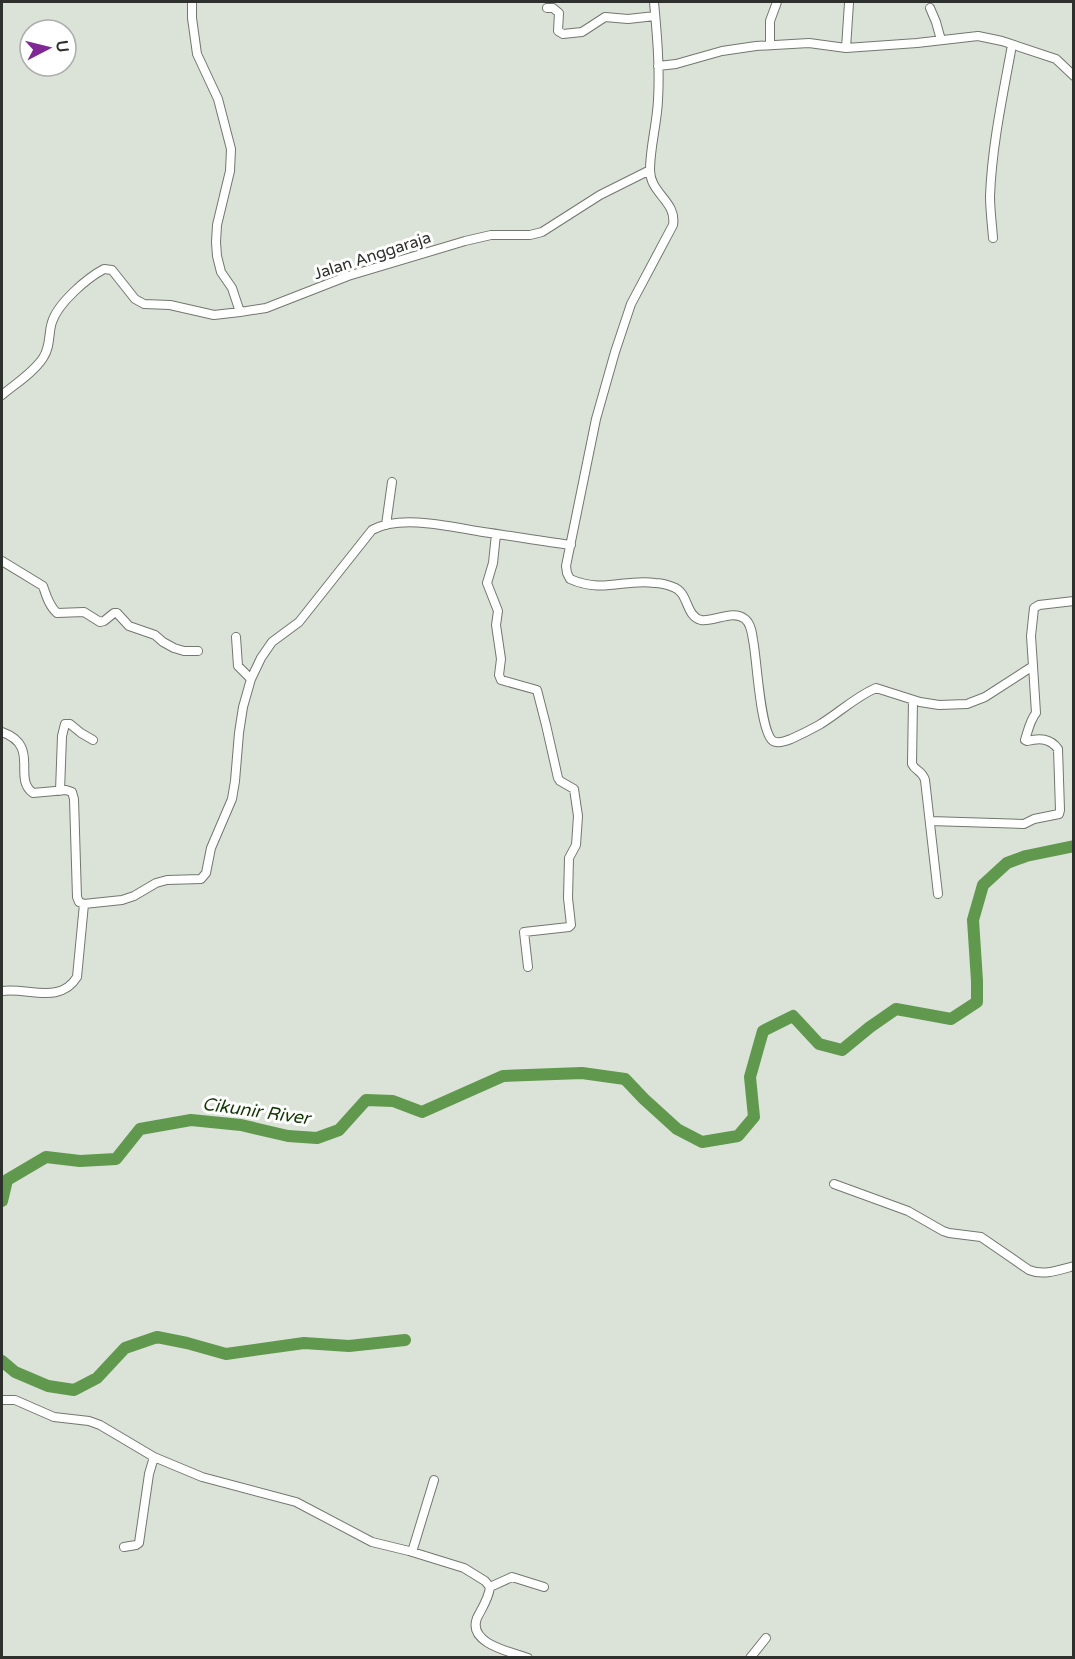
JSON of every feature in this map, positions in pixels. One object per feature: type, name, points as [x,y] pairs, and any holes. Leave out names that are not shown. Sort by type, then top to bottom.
[{"type":"street","points":[[192,2],[197,54],[218,99],[231,149],[230,171],[217,225],[216,242],[221,272],[232,288],[240,312]]},
{"type":"street","points":[[654,2],[659,49],[658,102],[650,152],[650,174],[657,190],[670,206],[674,217],[673,225],[631,304],[615,352],[596,419],[566,566],[568,576],[573,580],[603,587],[655,582],[677,588],[696,618],[710,620],[733,615],[745,619],[750,624],[756,652],[763,721],[772,741],[778,743],[820,724],[849,703],[876,688],[913,700],[939,705],[967,704],[985,697],[1033,666]]},
{"type":"street","points":[[770,45],[770,21],[777,2]]},
{"type":"street","points":[[846,48],[849,3]]},
{"type":"street","points":[[547,8],[553,8],[559,13],[558,31],[563,34],[582,32],[605,17],[628,19],[655,16]]},
{"type":"street","points":[[930,8],[941,39]]},
{"type":"street","points":[[658,66],[676,64],[722,51],[770,45],[809,43],[846,48],[978,36],[1056,59],[1074,76]]},
{"type":"street","points":[[993,238],[990,196],[992,164],[1012,45]]},
{"type":"street","name":"Jalan Anggaraja","points":[[2,395],[34,369],[44,356],[49,342],[51,324],[66,300],[104,269],[112,270],[135,299],[144,304],[170,305],[214,315],[266,308],[348,276],[465,241],[491,235],[530,235],[542,232],[600,195],[650,174]]},
{"type":"street","points":[[386,525],[392,482]]},
{"type":"street","points":[[2,732],[17,740],[21,746],[25,781],[29,790],[33,793],[69,790],[72,792],[79,902],[84,904],[122,900],[167,880],[201,879],[206,873],[211,848],[232,799],[239,733],[251,679],[261,658],[272,642],[299,621],[372,530],[400,523],[434,523],[571,545]]},
{"type":"street","points":[[496,534],[488,584],[498,611],[496,625],[501,659],[499,677],[501,680],[537,690],[558,778],[574,789],[578,813],[576,845],[569,858],[568,898],[571,925],[525,931],[528,967]]},
{"type":"street","points":[[2,561],[42,585],[57,613],[84,612],[100,622],[105,621],[113,613],[117,613],[129,626],[154,634],[174,648],[198,651]]},
{"type":"street","points":[[930,821],[1018,824],[1059,814],[1058,749],[1048,740],[1025,740],[1031,719],[1036,713],[1030,636],[1034,608],[1040,605],[1074,601]]},
{"type":"street","points":[[236,637],[238,666],[251,679]]},
{"type":"street","points":[[913,700],[912,764],[923,773],[925,780],[939,894]]},
{"type":"street","points":[[60,791],[62,736],[65,724],[70,724],[81,734],[93,740]]},
{"type":"street","points":[[2,991],[62,992],[72,984],[77,977],[84,904]]},
{"type":"street","points":[[834,1184],[908,1211],[943,1231],[981,1237],[1036,1273],[1074,1266]]},
{"type":"street","points":[[2,1400],[15,1400],[54,1417],[89,1420],[154,1457],[202,1476],[296,1502],[372,1542],[464,1568],[486,1581],[490,1587],[476,1622],[476,1629],[482,1638],[488,1644],[528,1658]]},
{"type":"street","points":[[124,1547],[135,1546],[138,1542],[148,1474],[154,1457]]},
{"type":"street","points":[[412,1552],[434,1480]]},
{"type":"street","points":[[490,1587],[512,1577],[544,1587]]},
{"type":"street","points":[[750,1655],[766,1638]]},
{"type":"waterway","name":"Cikunir River","points":[[2,1201],[7,1180],[46,1157],[80,1161],[116,1159],[140,1129],[191,1120],[241,1125],[288,1136],[317,1138],[339,1130],[366,1100],[393,1101],[422,1112],[503,1076],[582,1073],[625,1079],[677,1129],[702,1142],[738,1136],[754,1117],[750,1077],[763,1031],[793,1016],[819,1044],[842,1050],[896,1009],[951,1019],[977,1002],[973,920],[983,885],[1007,863],[1026,856],[1074,846]]},
{"type":"waterway","points":[[2,1361],[15,1372],[48,1386],[74,1390],[97,1378],[125,1348],[157,1337],[226,1354],[304,1343],[349,1346],[405,1340]]}]
